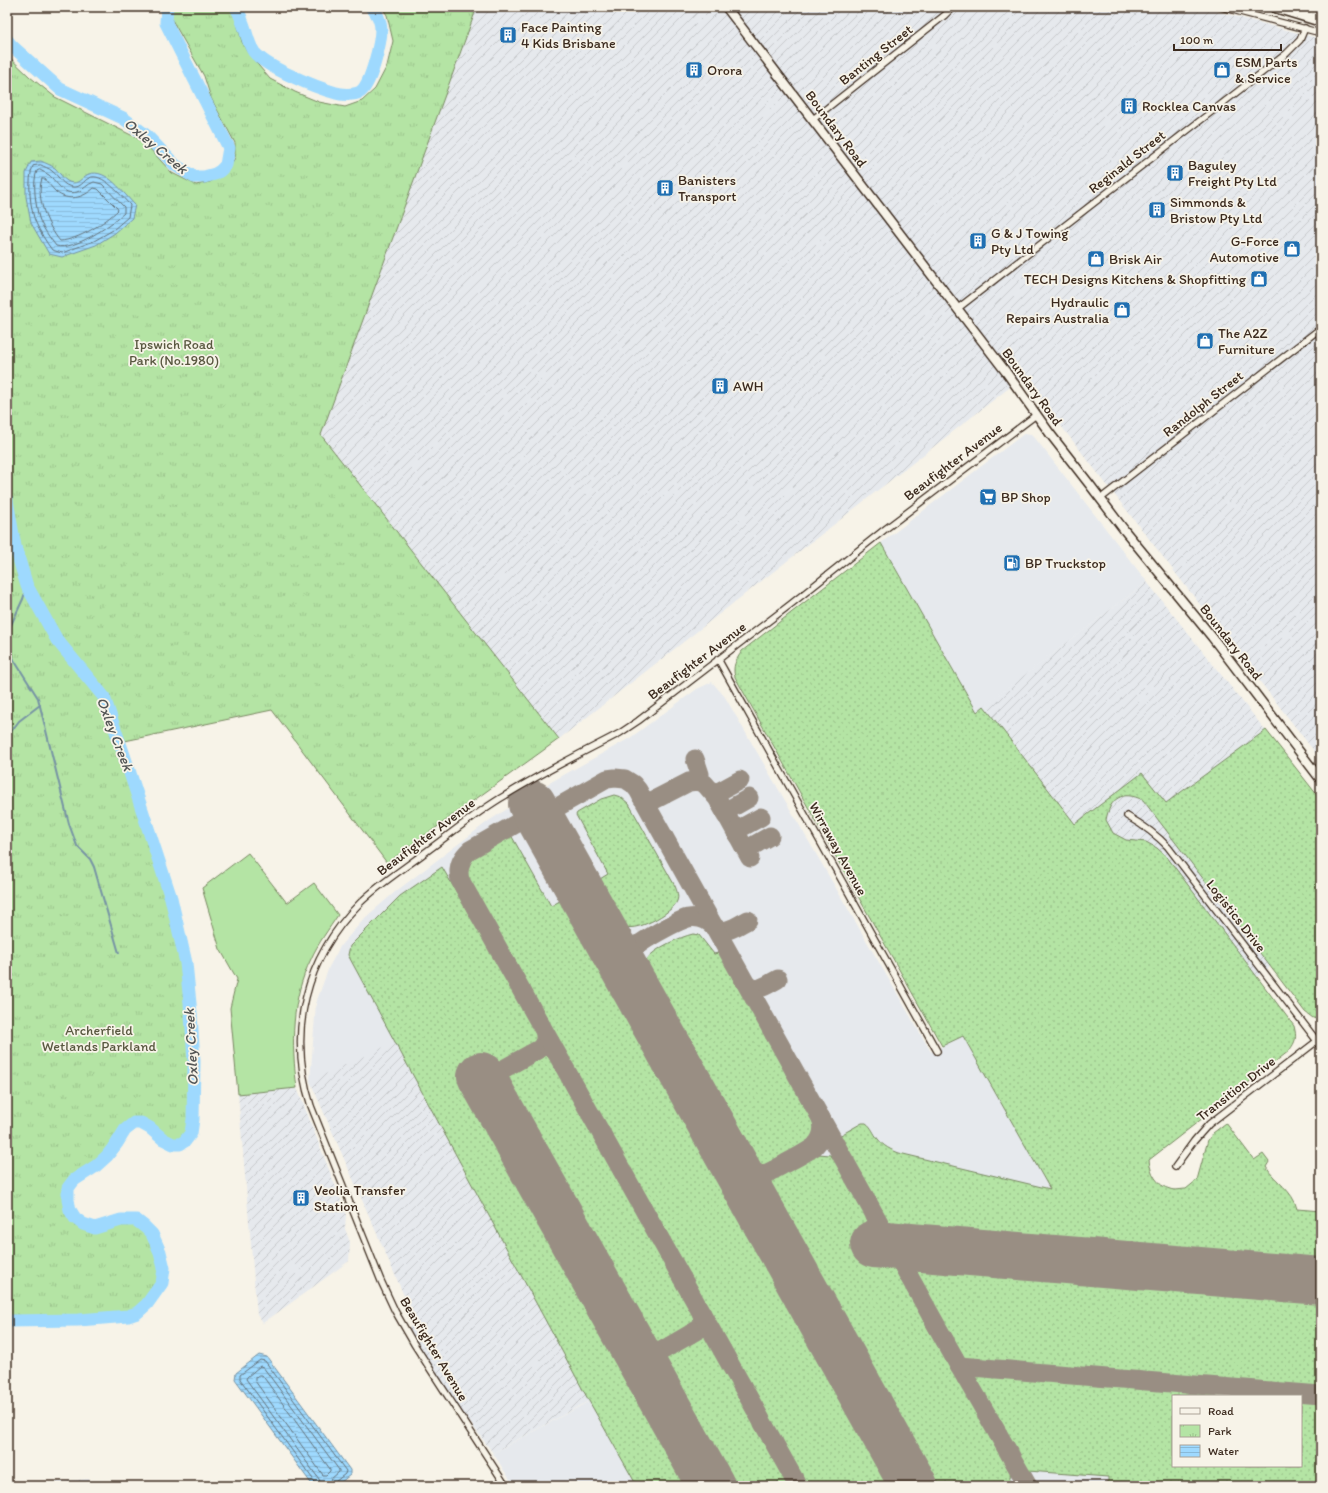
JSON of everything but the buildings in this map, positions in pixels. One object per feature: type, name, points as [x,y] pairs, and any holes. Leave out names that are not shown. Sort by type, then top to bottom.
[{"type":"highway","points":[[1275,7],[1321,21]]},
{"type":"highway","points":[[1309,7],[1321,10]]},
{"type":"main road","name":"Boundary Road","points":[[726,7],[1006,372],[1036,415],[1100,499],[1212,637],[1321,780]]},
{"type":"street","name":"Banting Street","points":[[812,120],[945,16],[953,7]]},
{"type":"street","points":[[1221,7],[1321,33]]},
{"type":"street","name":"Reginald Street","points":[[958,309],[1286,54],[1300,40],[1305,28]]},
{"type":"street","name":"Randolph Street","points":[[1100,499],[1321,328]]},
{"type":"street","name":"Beaufighter Avenue","points":[[506,1486],[414,1344],[395,1311],[381,1281],[306,1093],[301,1064],[300,1024],[307,991],[321,956],[342,923],[361,902],[372,893],[484,809],[523,784],[620,732],[791,604],[884,530],[1036,415]]},
{"type":"street","name":"Wirraway Avenue","points":[[718,659],[937,1051]]},
{"type":"street","name":"Logistics Drive","points":[[1127,816],[1158,836],[1168,847],[1319,1040]]},
{"type":"street","name":"Transition Drive","points":[[1175,1168],[1194,1141],[1209,1124],[1319,1040]]},
{"type":"shaded area","points":[[477,7],[1200,7],[1321,39],[1321,760],[1023,377],[559,739],[321,435]]},
{"type":"shaded area","name":"BP Truckstop","points":[[1025,433],[1031,434],[1035,438],[1147,582],[977,712],[881,543]]},
{"type":"shaded area","points":[[1147,582],[1321,800],[1318,809],[1321,813],[1321,927],[1220,1006],[1082,834],[984,706]]},
{"type":"shaded area","points":[[712,682],[725,697],[931,1052],[963,1035],[1050,1189],[1321,1211],[1321,1486],[514,1486],[493,1453],[588,1402],[396,1043],[310,1082],[316,1003],[329,967],[341,945],[366,917],[395,892],[490,820],[535,791],[630,738],[697,689]]},
{"type":"shaded area","points":[[397,1041],[589,1401],[493,1453],[451,1397],[408,1328],[416,1323],[310,1081]]},
{"type":"shaded area","points":[[297,1088],[346,1213],[345,1229],[350,1242],[349,1261],[263,1323],[257,1315],[238,1094]]},
{"type":"shaded area","points":[[88,1479],[89,1486],[21,1486]]},
{"type":"green space","name":"Ipswich Road Park (No.1980)","points":[[171,7],[230,7],[234,12],[242,42],[247,52],[270,79],[319,102],[345,107],[362,101],[375,89],[387,66],[393,41],[387,15],[382,7],[477,7],[321,435],[559,739],[387,863],[272,710],[120,742],[177,921],[186,964],[193,1072],[193,1120],[187,1138],[178,1144],[167,1142],[146,1125],[141,1123],[136,1123],[130,1126],[121,1135],[102,1161],[71,1183],[67,1194],[67,1200],[72,1213],[87,1226],[97,1227],[120,1220],[128,1220],[135,1221],[146,1228],[155,1240],[158,1247],[163,1266],[163,1281],[148,1304],[138,1313],[131,1316],[69,1320],[7,1321],[7,55],[30,77],[55,97],[137,138],[149,148],[172,173],[196,185],[210,182],[225,174],[235,158],[235,143],[211,98],[204,76],[171,18]]},
{"type":"green space","points":[[881,543],[977,712],[984,706],[1075,824],[1142,773],[1166,803],[1266,730],[1321,800],[1318,809],[1321,813],[1321,1020],[1313,1018],[1305,1012],[1143,800],[1129,796],[1118,798],[1111,806],[1106,820],[1113,833],[1126,840],[1146,842],[1157,848],[1167,857],[1294,1026],[1295,1039],[1289,1051],[1149,1160],[1153,1174],[1161,1185],[1172,1190],[1186,1189],[1197,1180],[1208,1140],[1213,1133],[1226,1123],[1254,1160],[1263,1154],[1269,1162],[1266,1167],[1288,1191],[1295,1202],[1297,1209],[1321,1211],[1321,1486],[1108,1486],[1108,1477],[1028,1471],[1025,1467],[917,1273],[922,1267],[926,1266],[969,1269],[972,1236],[897,1230],[890,1227],[839,1136],[862,1123],[866,1123],[870,1126],[882,1144],[899,1153],[1050,1189],[963,1036],[942,1046],[735,677],[735,663],[742,651]]},
{"type":"green space","points":[[614,795],[621,797],[629,804],[678,894],[677,901],[674,906],[661,917],[635,927],[623,925],[619,926],[595,882],[608,874],[576,815],[601,799]]},
{"type":"green space","points":[[508,834],[511,835],[551,906],[565,898],[894,1486],[804,1486],[466,883],[464,873],[470,858],[476,852]]},
{"type":"green space","points":[[248,853],[287,903],[314,883],[338,915],[320,942],[304,974],[296,1006],[294,1022],[294,1055],[297,1088],[238,1094],[230,1008],[237,979],[220,949],[202,888]]},
{"type":"green space","points":[[442,867],[537,1031],[538,1036],[538,1040],[533,1047],[466,1084],[515,1170],[526,1176],[699,1486],[637,1486],[589,1401],[348,955],[350,946],[400,896]]},
{"type":"green space","points":[[693,934],[699,935],[714,954],[718,953],[726,960],[814,1117],[816,1130],[810,1142],[790,1155],[762,1169],[754,1167],[645,972],[646,961],[656,951],[675,940]]},
{"type":"green space","points":[[545,1054],[552,1058],[698,1319],[695,1326],[655,1349],[650,1350],[644,1345],[543,1165],[544,1153],[505,1083],[506,1075],[514,1068],[531,1059]]},
{"type":"green space","points":[[813,1155],[830,1155],[840,1163],[874,1226],[871,1262],[896,1264],[1011,1469],[1009,1486],[933,1486],[766,1187],[773,1177]]},
{"type":"green space","points":[[699,1335],[706,1335],[709,1338],[792,1486],[723,1486],[656,1367],[657,1360],[661,1356]]},
{"type":"water","points":[[41,161],[55,168],[65,179],[73,183],[80,181],[89,174],[96,173],[108,178],[120,188],[135,205],[132,218],[115,233],[96,245],[62,257],[49,254],[31,223],[26,197],[26,173],[31,162]]},
{"type":"water","points":[[259,1355],[267,1357],[350,1470],[350,1475],[336,1486],[313,1486],[235,1379],[236,1373]]},
{"type":"waterway","name":"Oxley Creek","points":[[7,40],[60,89],[123,118],[147,136],[175,165],[194,177],[204,177],[215,174],[226,165],[229,148],[166,23],[167,7]]},
{"type":"waterway","name":"Oxley Creek","points":[[236,7],[250,44],[254,52],[260,58],[304,82],[341,94],[355,94],[360,92],[368,81],[381,35],[381,26],[377,14],[371,7]]},
{"type":"waterway","name":"Oxley Creek","points":[[7,500],[15,546],[27,586],[57,640],[104,697],[124,755],[171,898],[186,963],[194,1062],[193,1119],[191,1133],[185,1141],[180,1144],[173,1144],[163,1139],[150,1128],[141,1123],[134,1123],[125,1130],[107,1156],[96,1166],[74,1180],[68,1188],[70,1210],[75,1218],[83,1224],[95,1228],[121,1220],[136,1220],[152,1234],[160,1252],[164,1268],[162,1283],[147,1304],[137,1313],[128,1316],[79,1320],[7,1321]]},
{"type":"waterway","points":[[27,586],[23,599],[10,627],[10,649],[14,660],[38,698],[69,824],[77,846],[90,859],[94,867],[119,953]]},
{"type":"waterway","points":[[7,737],[19,721],[40,705]]},
{"type":"taxiway","points":[[695,759],[700,774],[698,779],[695,781]]},
{"type":"taxiway","points":[[798,1486],[460,880],[459,867],[464,856],[470,850],[528,817],[547,813],[607,779],[625,779],[633,784],[638,790],[959,1366],[1028,1486]]},
{"type":"taxiway","points":[[711,790],[718,792],[740,780]]},
{"type":"taxiway","points":[[642,798],[652,801],[689,782],[697,781],[705,784],[717,798],[750,858]]},
{"type":"taxiway","points":[[726,816],[728,810],[749,798]]},
{"type":"taxiway","points":[[737,835],[739,829],[761,817]]},
{"type":"taxiway","points":[[523,820],[531,819],[541,824],[573,877]]},
{"type":"taxiway","points":[[744,847],[749,848],[770,836]]},
{"type":"taxiway","points":[[578,887],[609,938],[623,946],[639,944]]},
{"type":"taxiway","points":[[661,1035],[629,974],[628,962],[630,954],[636,947],[649,937],[688,918],[696,917],[703,919],[715,928]]},
{"type":"taxiway","points":[[715,927],[723,930],[732,929],[748,920]]},
{"type":"taxiway","points":[[747,985],[755,989],[778,979]]},
{"type":"taxiway","points":[[506,1121],[491,1090],[492,1078],[498,1072],[541,1048],[545,1041],[545,1033]]},
{"type":"taxiway","points":[[702,1107],[735,1165],[741,1171],[748,1175],[754,1176],[773,1170],[814,1147],[822,1134],[823,1126],[821,1118]]},
{"type":"taxiway","points":[[767,1174],[760,1181],[756,1189],[756,1202],[790,1264]]},
{"type":"taxiway","points":[[618,1319],[628,1338],[637,1350],[649,1355],[656,1354],[699,1329],[703,1323],[702,1315]]},
{"type":"taxiway","points":[[656,1354],[651,1359],[649,1365],[650,1372],[655,1386],[666,1405]]},
{"type":"taxiway","points":[[959,1366],[1321,1395]]},
{"type":"taxiway","points":[[911,1481],[914,1486]]},
{"type":"runway","points":[[532,804],[914,1486]]},
{"type":"runway","points":[[481,1076],[711,1486]]},
{"type":"runway","points":[[874,1244],[1321,1281]]},
{"type":"place","name":"Face Painting 4 Kids Brisbane","points":[[508,35]]},
{"type":"place","name":"Orora","points":[[694,70]]},
{"type":"place","name":"ESM Parts & Service","points":[[1222,70]]},
{"type":"place","name":"Rocklea Canvas","points":[[1129,106]]},
{"type":"place","name":"Baguley Freight Pty Ltd","points":[[1175,173]]},
{"type":"place","name":"Banisters Transport","points":[[665,188]]},
{"type":"place","name":"Simmonds & Bristow Pty Ltd","points":[[1157,210]]},
{"type":"place","name":"G & J Towing Pty Ltd","points":[[978,241]]},
{"type":"place","name":"G-Force Automotive","points":[[1292,249]]},
{"type":"place","name":"Brisk Air","points":[[1096,259]]},
{"type":"place","name":"TECH Designs Kitchens & Shopfitting","points":[[1259,279]]},
{"type":"place","name":"Hydraulic Repairs Australia","points":[[1122,310]]},
{"type":"place","name":"The A2Z Furniture","points":[[1205,341]]},
{"type":"place","name":"AWH","points":[[720,386]]},
{"type":"place","name":"BP Shop","points":[[988,497]]},
{"type":"place","name":"BP Truckstop","points":[[1012,563]]},
{"type":"place","name":"Veolia Transfer Station","points":[[301,1198]]},
{"type":"park label","name":"Archerfield Wetlands Parkland","points":[[99,1038]]}]
